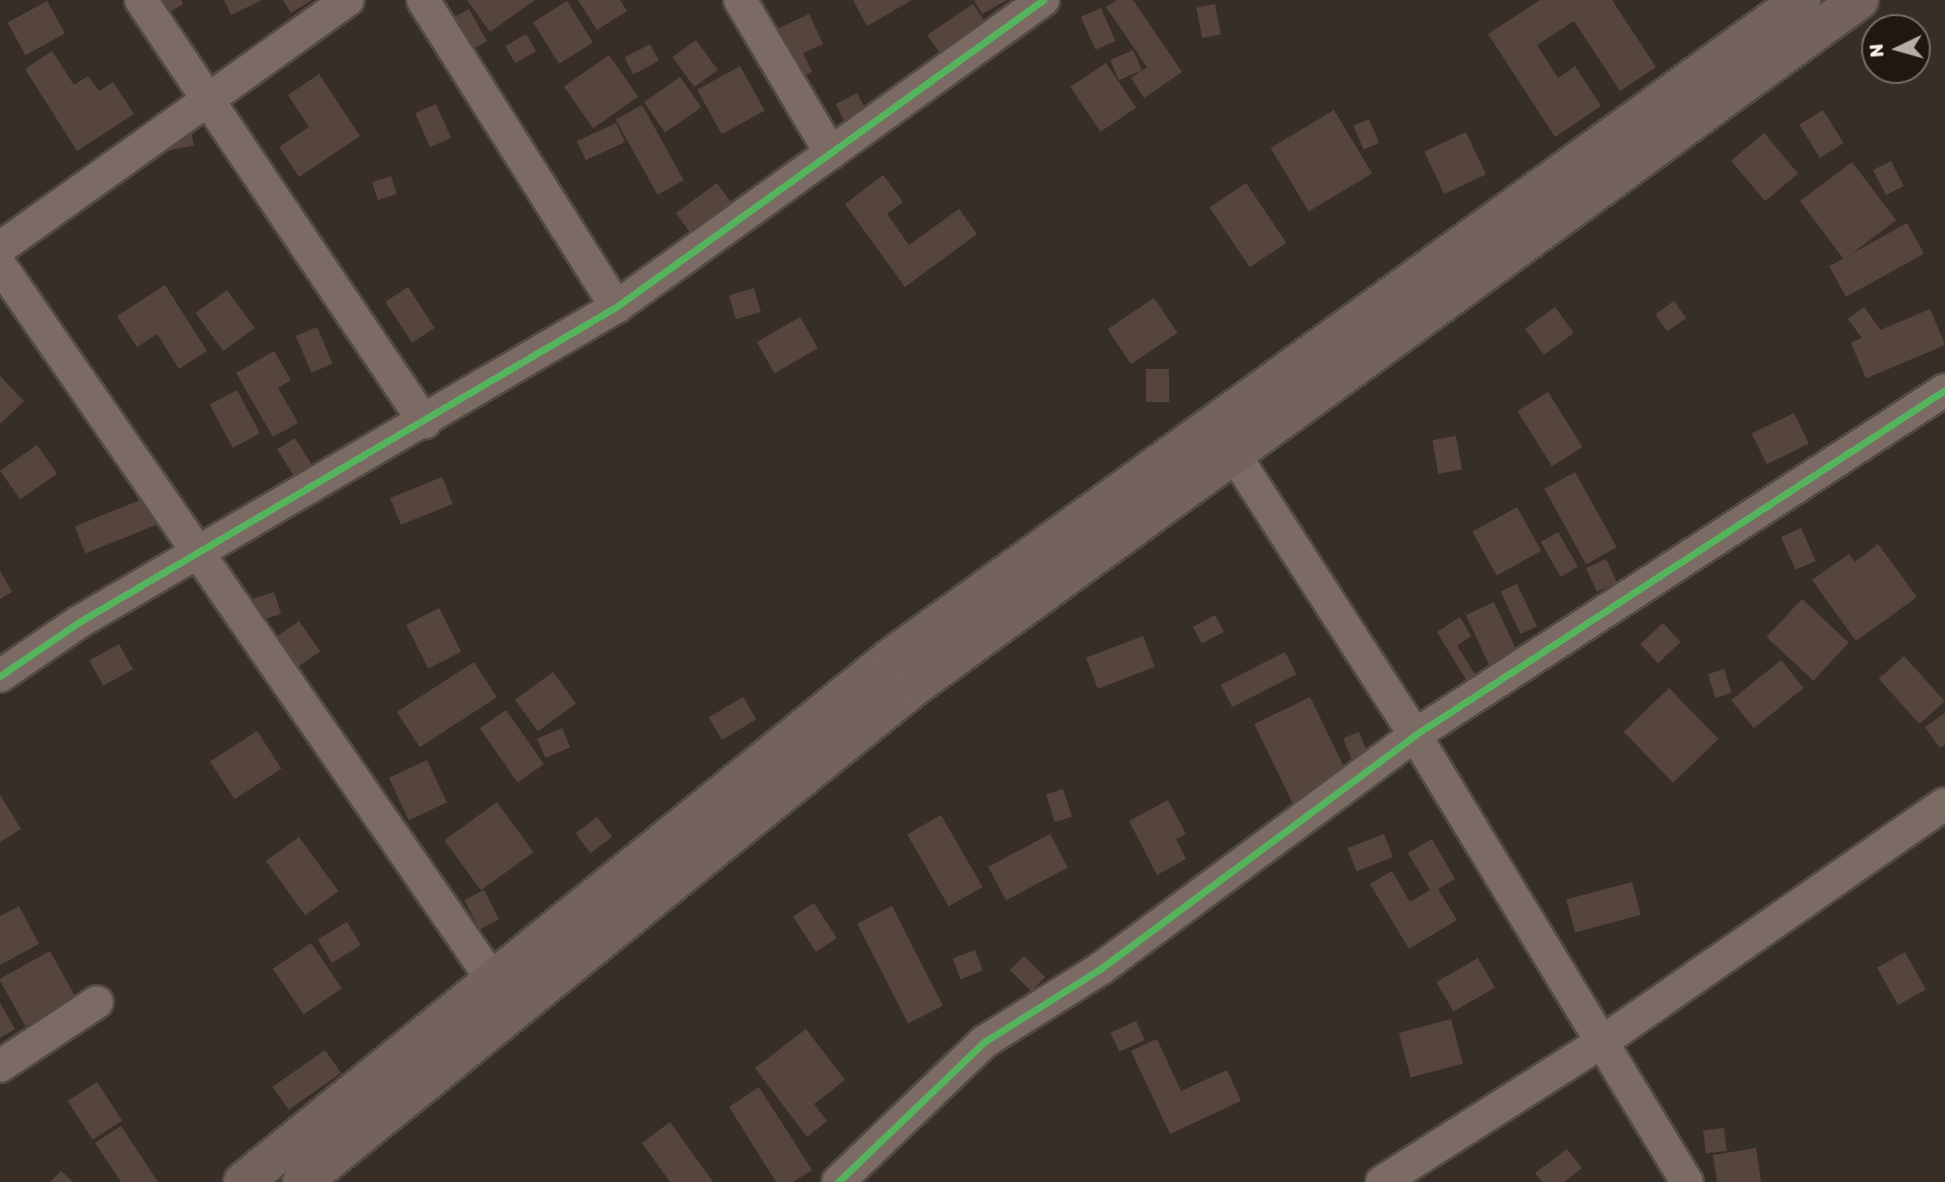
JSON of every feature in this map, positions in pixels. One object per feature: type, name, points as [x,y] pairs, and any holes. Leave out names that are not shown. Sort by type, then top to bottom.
[{"type":"main road","points":[[302,1182],[1225,439],[1801,0]]},
{"type":"main road","points":[[243,1182],[490,979],[892,657],[1225,439],[1858,0]]},
{"type":"street","points":[[141,0],[425,423]]},
{"type":"street","points":[[0,248],[209,102],[348,0]]},
{"type":"street","points":[[422,0],[616,307]]},
{"type":"street","points":[[740,0],[831,153]]},
{"type":"street","points":[[0,676],[197,553],[425,423],[616,307],[1042,0]]},
{"type":"street","points":[[0,265],[490,979],[514,1010]]},
{"type":"street","points":[[838,1182],[984,1042],[1100,969],[1415,735],[1945,390]]},
{"type":"street","points":[[1225,439],[1415,735],[1686,1182]]},
{"type":"street","points":[[1382,1182],[1602,1042],[1945,804]]},
{"type":"street","points":[[0,1066],[96,1002]]},
{"type":"building","points":[[146,0],[181,0],[183,4],[158,19]]},
{"type":"building","points":[[224,0],[262,0],[231,15]]},
{"type":"building","points":[[283,0],[312,0],[291,13]]},
{"type":"building","points":[[467,0],[535,0],[490,32]]},
{"type":"building","points":[[578,0],[620,0],[627,11],[597,30]]},
{"type":"building","points":[[853,0],[912,0],[867,26]]},
{"type":"building","points":[[974,0],[1007,0],[982,14]]},
{"type":"building","points":[[1117,0],[1133,0],[1182,72],[1144,98],[1131,78],[1147,67],[1106,7]]},
{"type":"building","points":[[1540,0],[1612,0],[1656,67],[1620,91],[1574,21],[1537,45],[1558,78],[1575,66],[1601,106],[1555,137],[1488,34]]},
{"type":"building","points":[[47,1],[65,33],[26,55],[8,23]]},
{"type":"building","points":[[567,1],[593,43],[559,64],[533,22]]},
{"type":"building","points":[[973,4],[985,22],[940,53],[927,35]]},
{"type":"building","points":[[1215,4],[1221,34],[1202,38],[1196,8]]},
{"type":"building","points":[[1101,8],[1116,41],[1096,50],[1081,17]]},
{"type":"building","points":[[469,9],[487,41],[464,54],[446,22]]},
{"type":"building","points":[[809,14],[823,44],[803,53],[812,72],[777,88],[755,39]]},
{"type":"building","points":[[526,34],[536,51],[515,63],[505,46]]},
{"type":"building","points":[[696,40],[718,70],[694,87],[673,57]]},
{"type":"building","points":[[650,44],[659,61],[633,74],[624,58]]},
{"type":"building","points":[[1133,50],[1142,70],[1119,80],[1110,60]]},
{"type":"building","points":[[52,51],[74,85],[88,76],[99,91],[113,82],[134,114],[77,151],[25,69]]},
{"type":"building","points":[[609,55],[638,97],[593,128],[564,87]]},
{"type":"building","points":[[1106,63],[1136,108],[1101,132],[1070,87]]},
{"type":"building","points":[[740,66],[765,111],[722,134],[697,90]]},
{"type":"building","points":[[319,74],[360,136],[299,177],[279,147],[309,127],[288,95]]},
{"type":"building","points":[[680,77],[701,107],[665,133],[644,102]]},
{"type":"building","points":[[857,93],[868,115],[847,126],[836,104]]},
{"type":"building","points":[[436,104],[451,138],[430,147],[415,113]]},
{"type":"building","points":[[642,105],[684,180],[657,195],[616,120]]},
{"type":"building","points":[[1334,110],[1372,173],[1309,212],[1271,148]]},
{"type":"building","points":[[1823,110],[1844,143],[1820,158],[1799,125]]},
{"type":"building","points":[[189,118],[194,146],[166,150],[161,123]]},
{"type":"building","points":[[1369,119],[1379,143],[1364,150],[1353,126]]},
{"type":"building","points":[[616,123],[625,142],[586,160],[577,141]]},
{"type":"building","points":[[1466,132],[1486,175],[1444,194],[1424,151]]},
{"type":"building","points":[[1764,133],[1798,174],[1765,201],[1731,161]]},
{"type":"building","points":[[1891,161],[1904,186],[1886,195],[1873,170]]},
{"type":"building","points":[[1852,162],[1896,220],[1844,259],[1800,201]]},
{"type":"building","points":[[883,175],[903,202],[887,214],[909,245],[959,209],[977,234],[905,287],[845,204]]},
{"type":"building","points":[[391,176],[397,194],[378,200],[372,182]]},
{"type":"building","points":[[717,183],[732,204],[691,234],[676,213]]},
{"type":"building","points":[[1246,183],[1286,243],[1250,267],[1210,208]]},
{"type":"building","points":[[1907,223],[1924,254],[1846,297],[1829,266]]},
{"type":"building","points":[[165,285],[207,351],[179,369],[157,334],[137,347],[117,316]]},
{"type":"building","points":[[408,287],[435,328],[412,343],[385,302]]},
{"type":"building","points":[[754,288],[761,312],[736,319],[729,295]]},
{"type":"building","points":[[227,290],[255,328],[223,351],[195,313]]},
{"type":"building","points":[[1154,298],[1177,333],[1131,364],[1108,329]]},
{"type":"building","points":[[1674,301],[1686,318],[1667,331],[1655,314]]},
{"type":"building","points":[[1555,307],[1574,333],[1544,355],[1525,329]]},
{"type":"building","points":[[1864,307],[1881,330],[1865,342],[1848,319]]},
{"type":"building","points":[[1930,309],[1945,345],[1866,379],[1851,343]]},
{"type":"building","points":[[800,317],[818,348],[775,373],[757,342]]},
{"type":"building","points":[[317,327],[333,364],[311,373],[296,336]]},
{"type":"building","points":[[274,351],[291,380],[278,388],[298,423],[273,437],[236,373]]},
{"type":"building","points":[[1146,369],[1169,369],[1169,402],[1146,402]]},
{"type":"building","points":[[0,376],[24,401],[0,424]]},
{"type":"building","points":[[237,390],[260,433],[233,448],[210,405]]},
{"type":"building","points":[[1548,392],[1582,447],[1552,466],[1517,411]]},
{"type":"building","points":[[1794,413],[1809,444],[1767,464],[1752,434]]},
{"type":"building","points":[[1456,436],[1462,469],[1438,474],[1432,440]]},
{"type":"building","points":[[295,438],[314,469],[296,480],[277,449]]},
{"type":"building","points":[[37,445],[57,474],[20,499],[0,471]]},
{"type":"building","points":[[1575,472],[1617,547],[1586,564],[1544,489]]},
{"type":"building","points":[[442,477],[453,504],[401,525],[390,498]]},
{"type":"building","points":[[145,498],[156,525],[85,553],[75,526]]},
{"type":"building","points":[[1517,507],[1541,551],[1497,575],[1472,532]]},
{"type":"building","points":[[1801,528],[1816,561],[1796,570],[1781,537]]},
{"type":"building","points":[[1558,532],[1578,567],[1561,577],[1541,542]]},
{"type":"building","points":[[1878,544],[1917,597],[1856,641],[1812,580],[1849,554],[1855,562]]},
{"type":"building","points":[[1606,559],[1617,583],[1597,592],[1586,568]]},
{"type":"building","points":[[0,571],[12,592],[0,599]]},
{"type":"building","points":[[1517,584],[1537,627],[1521,634],[1501,592]]},
{"type":"building","points":[[274,592],[281,614],[260,621],[253,599]]},
{"type":"building","points":[[1802,599],[1849,643],[1813,681],[1767,637]]},
{"type":"building","points":[[1494,602],[1521,661],[1493,674],[1466,615]]},
{"type":"building","points":[[439,608],[461,652],[428,668],[406,625]]},
{"type":"building","points":[[1215,615],[1224,632],[1202,644],[1193,627]]},
{"type":"building","points":[[1460,617],[1471,636],[1457,646],[1482,685],[1473,691],[1437,632]]},
{"type":"building","points":[[299,621],[320,651],[289,673],[268,643]]},
{"type":"building","points":[[1663,623],[1681,642],[1658,663],[1640,644]]},
{"type":"building","points":[[1143,636],[1155,667],[1098,689],[1086,658]]},
{"type":"building","points":[[119,644],[133,669],[103,686],[89,660]]},
{"type":"building","points":[[1285,652],[1296,674],[1232,707],[1221,685]]},
{"type":"building","points":[[1904,656],[1945,701],[1920,724],[1879,679]]},
{"type":"building","points":[[1781,660],[1804,688],[1754,728],[1731,700]]},
{"type":"building","points":[[474,662],[497,697],[420,747],[397,712]]},
{"type":"building","points":[[1724,669],[1732,693],[1716,698],[1708,674]]},
{"type":"building","points":[[553,672],[576,704],[538,731],[515,700]]},
{"type":"building","points":[[1669,688],[1718,739],[1673,783],[1624,732]]},
{"type":"building","points":[[743,697],[756,719],[722,740],[709,718]]},
{"type":"building","points":[[1310,697],[1349,778],[1294,805],[1254,724]]},
{"type":"building","points":[[506,710],[544,764],[518,782],[480,728]]},
{"type":"building","points":[[1945,713],[1945,745],[1940,748],[1925,727]]},
{"type":"building","points":[[562,728],[570,747],[545,758],[537,739]]},
{"type":"building","points":[[257,731],[282,769],[235,799],[210,761]]},
{"type":"building","points":[[1359,732],[1369,757],[1353,763],[1343,738]]},
{"type":"building","points":[[427,760],[447,803],[409,820],[389,778]]},
{"type":"building","points":[[1063,789],[1072,817],[1055,822],[1046,795]]},
{"type":"building","points":[[0,795],[21,829],[0,842]]},
{"type":"building","points":[[1168,800],[1186,834],[1176,839],[1186,859],[1157,875],[1129,821]]},
{"type":"building","points":[[497,802],[533,852],[481,890],[444,840]]},
{"type":"building","points":[[941,815],[983,887],[949,906],[907,834]]},
{"type":"building","points":[[597,817],[612,837],[590,853],[575,833]]},
{"type":"building","points":[[1050,834],[1068,868],[1006,900],[988,867]]},
{"type":"building","points":[[1384,834],[1393,857],[1357,871],[1348,848]]},
{"type":"building","points":[[299,837],[338,891],[305,915],[266,861]]},
{"type":"building","points":[[1432,839],[1455,879],[1438,889],[1457,920],[1409,949],[1370,884],[1392,871],[1410,902],[1430,890],[1408,853]]},
{"type":"building","points":[[1632,882],[1641,915],[1575,932],[1566,900]]},
{"type":"building","points":[[484,890],[499,919],[479,929],[464,900]]},
{"type":"building","points":[[814,903],[837,938],[816,952],[793,917]]},
{"type":"building","points":[[19,906],[39,944],[0,965],[0,916]]},
{"type":"building","points":[[892,906],[943,1006],[908,1023],[857,924]]},
{"type":"building","points":[[347,922],[361,945],[332,963],[318,940]]},
{"type":"building","points":[[311,943],[342,989],[304,1014],[273,969]]},
{"type":"building","points":[[975,950],[983,971],[960,979],[953,959]]},
{"type":"building","points":[[50,951],[76,998],[25,1026],[0,979]]},
{"type":"building","points":[[1905,952],[1926,990],[1898,1005],[1877,968]]},
{"type":"building","points":[[1024,956],[1045,977],[1031,991],[1010,970]]},
{"type":"building","points":[[1478,958],[1495,987],[1453,1011],[1436,982]]},
{"type":"building","points":[[0,1003],[15,1029],[0,1038]]},
{"type":"building","points":[[1451,1019],[1463,1063],[1411,1077],[1399,1033]]},
{"type":"building","points":[[1136,1021],[1145,1040],[1119,1052],[1111,1033]]},
{"type":"building","points":[[806,1029],[845,1080],[814,1104],[827,1121],[807,1137],[755,1068]]},
{"type":"building","points":[[1157,1039],[1181,1091],[1227,1070],[1241,1101],[1170,1134],[1131,1051]]},
{"type":"building","points":[[325,1050],[341,1073],[289,1110],[273,1087]]},
{"type":"building","points":[[97,1082],[122,1121],[93,1140],[68,1101]]},
{"type":"building","points":[[759,1087],[812,1170],[793,1182],[776,1182],[729,1107]]},
{"type":"building","points":[[670,1122],[713,1182],[670,1182],[642,1143]]},
{"type":"building","points":[[121,1126],[158,1182],[121,1182],[95,1143]]},
{"type":"building","points":[[1724,1128],[1727,1151],[1706,1153],[1703,1131]]},
{"type":"building","points":[[1756,1148],[1761,1182],[1717,1182],[1713,1155]]},
{"type":"building","points":[[1567,1149],[1582,1168],[1564,1182],[1542,1182],[1535,1173]]},
{"type":"building","points":[[61,1171],[73,1182],[50,1182]]},
{"type":"cycle path","points":[[0,676],[79,622],[616,307],[1043,0]]},
{"type":"cycle path","points":[[838,1182],[984,1042],[1100,969],[1415,735],[1945,390]]}]
